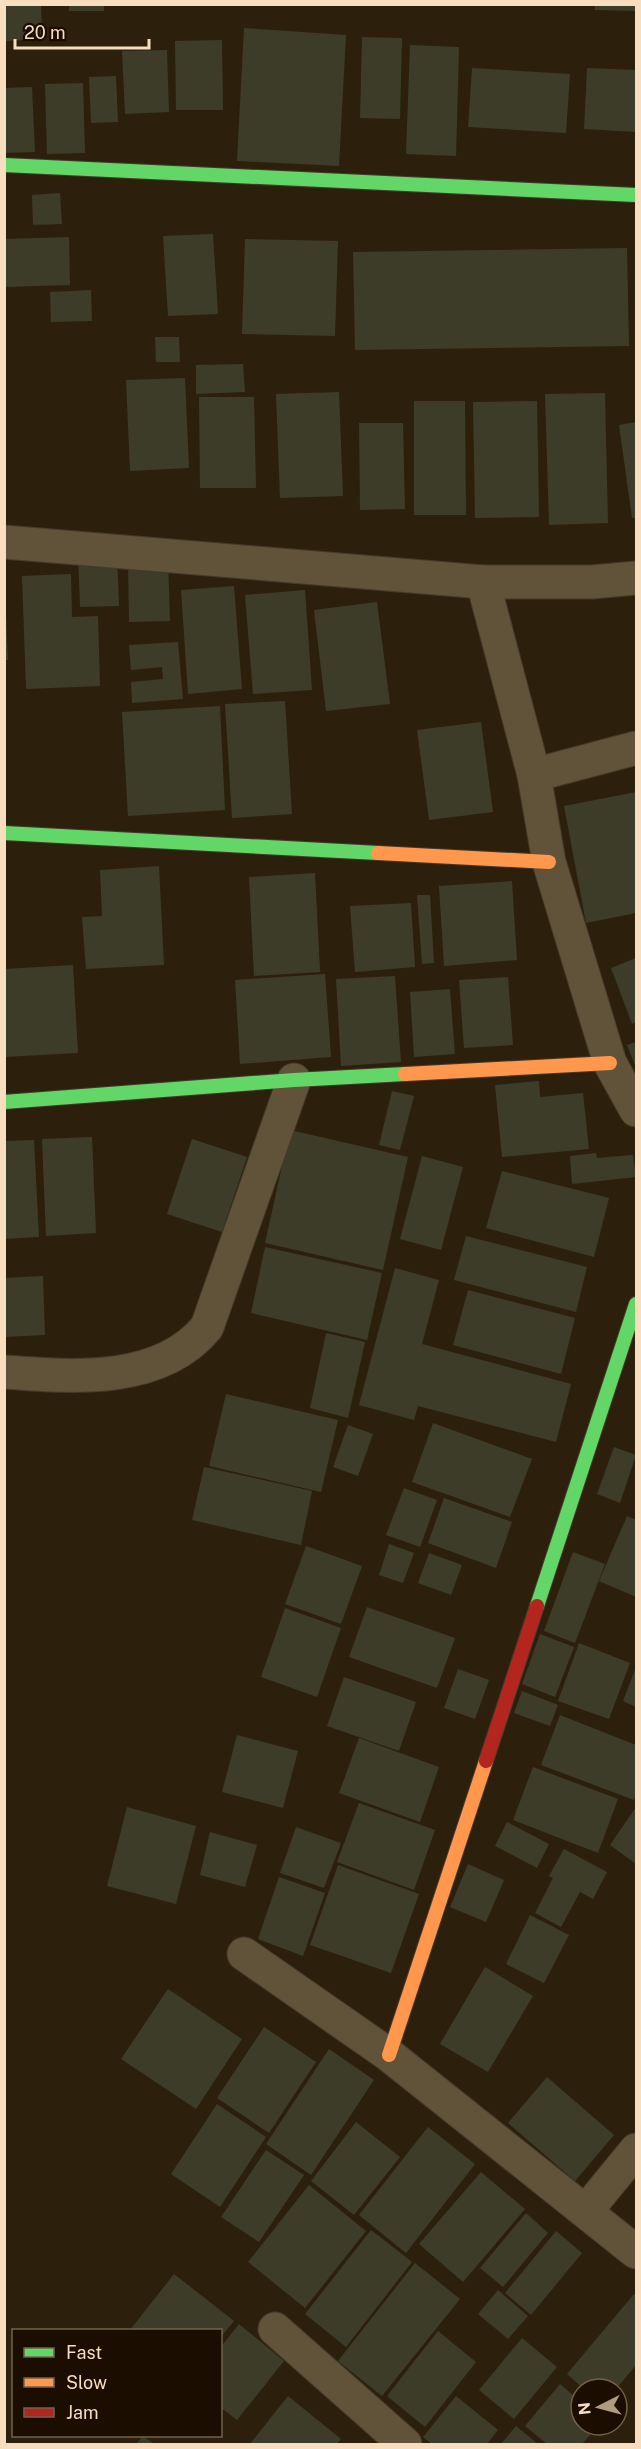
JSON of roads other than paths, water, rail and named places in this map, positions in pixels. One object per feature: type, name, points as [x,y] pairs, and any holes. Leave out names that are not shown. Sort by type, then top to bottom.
[{"type":"street","points":[[4,165],[636,195]]},
{"type":"street","points":[[4,542],[483,582],[592,582],[636,578]]},
{"type":"street","points":[[483,582],[534,775],[549,862],[610,1063],[636,1110]]},
{"type":"street","points":[[534,775],[636,748]]},
{"type":"street","points":[[4,833],[549,862]]},
{"type":"street","points":[[4,1102],[294,1080],[610,1063]]},
{"type":"street","points":[[4,1372],[69,1377],[108,1374],[175,1355],[195,1342],[207,1327],[294,1080]]},
{"type":"street","points":[[389,2055],[636,1304]]},
{"type":"street","points":[[244,1954],[389,2055],[636,2252]]},
{"type":"street","points":[[586,2211],[636,2150]]},
{"type":"street","points":[[275,2329],[405,2445]]}]
